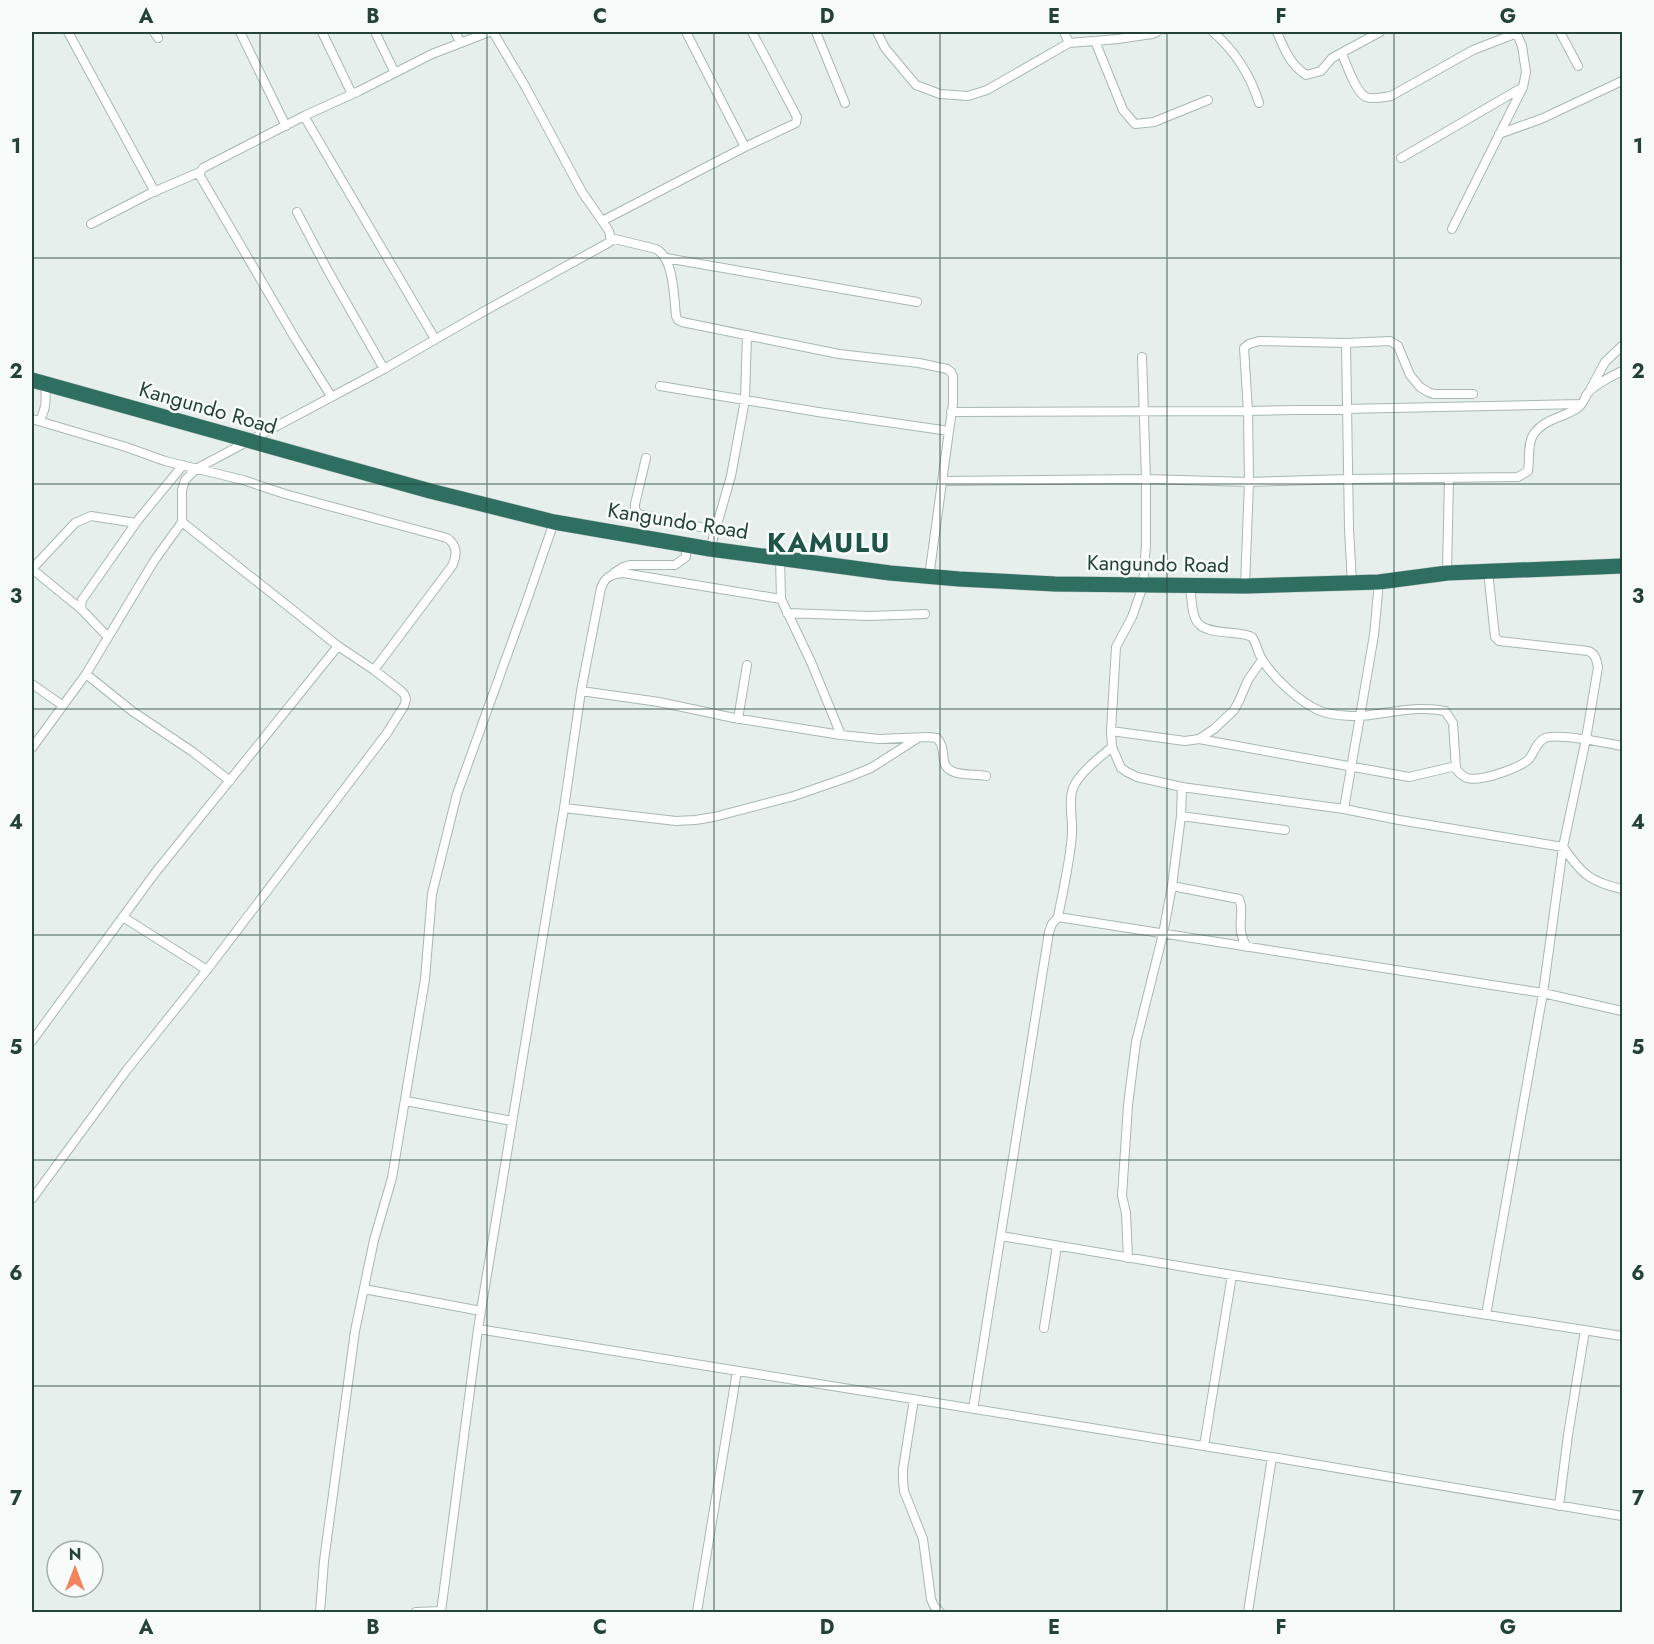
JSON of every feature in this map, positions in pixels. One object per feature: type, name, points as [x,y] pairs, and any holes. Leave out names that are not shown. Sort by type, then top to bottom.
[{"type":"highway","name":"Kangundo Road","points":[[38,382],[430,491],[554,522],[710,549],[858,569],[929,577],[1055,584],[1245,586],[1379,582],[1447,573],[1623,566]]},
{"type":"street","points":[[68,32],[155,192]]},
{"type":"street","points":[[240,32],[286,126]]},
{"type":"street","points":[[322,32],[352,94]]},
{"type":"street","points":[[375,32],[395,73]]},
{"type":"street","points":[[455,32],[461,43]]},
{"type":"street","points":[[32,748],[86,674],[154,561],[182,522],[185,480],[196,469],[384,369],[608,243],[611,238],[609,231],[582,192],[525,86],[491,32],[432,54],[304,116],[203,168],[200,172],[91,224]]},
{"type":"street","points":[[686,32],[745,147]]},
{"type":"street","points":[[602,221],[796,123],[797,117],[752,32]]},
{"type":"street","points":[[816,32],[845,103]]},
{"type":"street","points":[[877,32],[885,48],[916,85],[940,94],[968,96],[987,90],[1069,43],[1157,32]]},
{"type":"street","points":[[1064,32],[1069,43]]},
{"type":"street","points":[[1213,32],[1229,46],[1253,82],[1260,103]]},
{"type":"street","points":[[1277,32],[1295,68],[1305,75],[1321,71],[1332,58],[1380,32]]},
{"type":"street","points":[[1342,54],[1358,91],[1366,97],[1376,98],[1391,96],[1473,50],[1516,32],[1522,46],[1526,72],[1523,87],[1452,229]]},
{"type":"street","points":[[1560,32],[1578,66]]},
{"type":"street","points":[[1095,41],[1123,110],[1135,124],[1154,122],[1208,100]]},
{"type":"street","points":[[1499,134],[1541,119],[1623,81]]},
{"type":"street","points":[[1401,158],[1523,87]]},
{"type":"street","points":[[304,116],[435,339]]},
{"type":"street","points":[[200,172],[200,176],[331,396]]},
{"type":"street","points":[[297,212],[384,369]]},
{"type":"street","points":[[611,238],[662,252],[669,268],[678,320],[839,354],[919,363],[951,372],[953,376],[952,404],[929,577]]},
{"type":"street","points":[[666,258],[917,302]]},
{"type":"street","points":[[710,549],[731,476],[745,400],[747,335]]},
{"type":"street","points":[[1245,586],[1249,482],[1244,348],[1259,341],[1346,343],[1390,341],[1398,346],[1410,375],[1420,387],[1434,394],[1473,394]]},
{"type":"street","points":[[1346,343],[1352,583]]},
{"type":"street","points":[[942,481],[1146,479],[1249,482],[1348,478],[1518,477],[1528,471],[1530,443],[1534,435],[1547,422],[1582,404],[1605,362],[1623,346]]},
{"type":"street","points":[[1142,357],[1146,545],[1143,586],[1132,617],[1116,647],[1111,731],[1112,747],[1122,768],[1137,777],[1182,787],[1344,809],[1563,847],[1584,873],[1595,882],[1623,889]]},
{"type":"street","points":[[1590,391],[1623,371]]},
{"type":"street","points":[[35,420],[44,414],[46,400],[38,382]]},
{"type":"street","points":[[660,386],[949,431]]},
{"type":"street","points":[[1428,392],[1433,407]]},
{"type":"street","points":[[951,412],[1248,411],[1582,404]]},
{"type":"street","points":[[35,420],[165,461],[243,480],[285,494],[447,538],[456,550],[452,566],[374,669]]},
{"type":"street","points":[[646,458],[635,504],[638,514],[715,530]]},
{"type":"street","points":[[81,609],[85,595],[136,523],[183,465]]},
{"type":"street","points":[[1447,573],[1449,477]]},
{"type":"street","points":[[108,637],[81,609],[32,569],[75,523],[91,516],[136,523]]},
{"type":"street","points":[[32,1199],[126,1071],[207,970],[387,733],[406,699],[404,693],[374,669],[338,646],[182,522]]},
{"type":"street","points":[[320,1612],[324,1561],[353,1343],[374,1240],[392,1178],[406,1101],[425,980],[432,894],[457,794],[554,522]]},
{"type":"street","points":[[416,1612],[441,1612],[478,1329],[582,691],[601,588],[603,582],[622,567],[675,565],[686,557],[683,544]]},
{"type":"street","points":[[780,558],[781,599],[842,735]]},
{"type":"street","points":[[1486,1315],[1543,993],[1563,847],[1586,739],[1598,667],[1596,657],[1588,651],[1499,641],[1495,637],[1488,572]]},
{"type":"street","points":[[614,574],[623,573],[781,599]]},
{"type":"street","points":[[1344,809],[1374,634],[1379,582]]},
{"type":"street","points":[[1190,586],[1196,623],[1208,630],[1248,635],[1254,640],[1263,660],[1287,687],[1317,710],[1359,717],[1420,708],[1445,711],[1453,723],[1456,766],[1460,774],[1467,778],[1504,772],[1527,760],[1545,738],[1586,739],[1623,746]]},
{"type":"street","points":[[787,613],[869,616],[925,614]]},
{"type":"street","points":[[32,1041],[155,873],[338,646]]},
{"type":"street","points":[[1199,739],[1214,729],[1233,710],[1248,680],[1263,660]]},
{"type":"street","points":[[738,719],[747,665]]},
{"type":"street","points":[[86,674],[132,711],[193,752],[230,781]]},
{"type":"street","points":[[32,684],[62,705]]},
{"type":"street","points":[[582,691],[659,702],[738,719],[842,735],[879,738],[928,736],[937,738],[942,746],[945,765],[949,769],[961,774],[986,776]]},
{"type":"street","points":[[1111,731],[1185,741],[1199,739],[1409,777],[1456,766]]},
{"type":"street","points":[[564,808],[676,821],[714,817],[794,796],[854,775],[871,768],[919,737]]},
{"type":"street","points":[[973,1409],[1049,932],[1058,917],[1070,850],[1071,805],[1074,787],[1084,773],[1112,747]]},
{"type":"street","points":[[1128,1258],[1126,1213],[1122,1196],[1128,1105],[1136,1042],[1163,934],[1172,886],[1181,816],[1182,787]]},
{"type":"street","points":[[1181,816],[1285,830]]},
{"type":"street","points":[[1172,886],[1239,900],[1241,937],[1247,947]]},
{"type":"street","points":[[123,917],[207,970]]},
{"type":"street","points":[[1058,917],[1543,993],[1623,1011]]},
{"type":"street","points":[[406,1101],[512,1121]]},
{"type":"street","points":[[1001,1236],[1232,1275],[1623,1336]]},
{"type":"street","points":[[1044,1328],[1057,1246]]},
{"type":"street","points":[[1204,1446],[1232,1275]]},
{"type":"street","points":[[364,1289],[481,1311]]},
{"type":"street","points":[[478,1329],[1623,1516]]},
{"type":"street","points":[[1559,1506],[1585,1330]]},
{"type":"street","points":[[697,1612],[737,1371]]},
{"type":"street","points":[[914,1399],[903,1469],[903,1491],[923,1539],[931,1599],[940,1612]]},
{"type":"street","points":[[1248,1612],[1272,1457]]},
{"type":"district","name":"KAMULU","points":[[829,542]]}]
